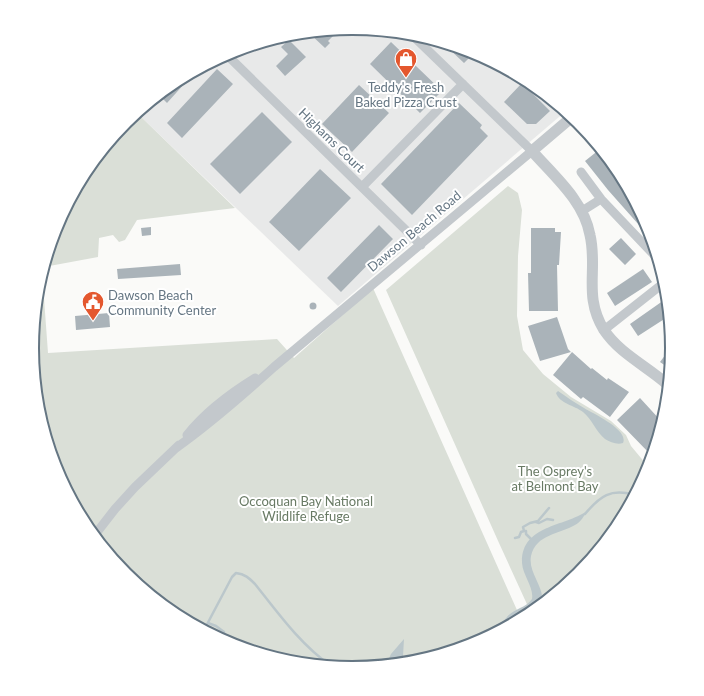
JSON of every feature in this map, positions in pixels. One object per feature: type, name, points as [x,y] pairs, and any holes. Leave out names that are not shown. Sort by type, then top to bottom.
[{"type":"street","points":[[420,43],[532,151],[572,196],[582,211],[589,227],[592,245],[592,300],[599,320],[604,330],[622,350],[663,381]]},
{"type":"street","name":"Highams Court","points":[[231,59],[421,244]]},
{"type":"street","points":[[362,187],[463,84]]},
{"type":"street","name":"Dawson Beach Road","points":[[98,531],[135,487],[176,448],[204,416],[226,397],[274,367],[567,121]]},
{"type":"street","points":[[581,172],[601,199],[649,249]]},
{"type":"street","points":[[582,211],[601,199]]},
{"type":"street","points":[[604,330],[659,287]]},
{"type":"shaded area","points":[[352,35],[413,41],[472,59],[490,67],[526,88],[561,116],[338,306],[141,117],[161,100],[178,88],[214,67],[232,59],[291,41]]},
{"type":"shaded area","points":[[558,391],[610,423],[621,433],[623,443],[611,442],[605,439],[583,412],[564,402],[558,397],[556,393]]},
{"type":"shaded area","points":[[587,511],[577,524],[549,536],[538,543],[531,556],[531,562],[542,597],[505,621],[509,614],[529,603],[532,599],[530,586],[522,563],[524,551],[528,541],[536,534],[546,529]]},
{"type":"shaded area","points":[[404,639],[404,656],[389,658]]},
{"type":"green space","points":[[141,117],[235,208],[137,220],[125,240],[119,242],[113,235],[99,238],[98,257],[50,266],[63,228],[81,191],[104,157]]},
{"type":"green space","name":"The Osprey's at Belmont Bay","points":[[508,186],[518,193],[522,210],[518,256],[517,316],[523,350],[543,374],[571,397],[611,421],[626,435],[631,446],[644,461],[623,505],[600,539],[573,569],[543,596],[528,607],[499,543],[386,290]]},
{"type":"green space","name":"Occoquan Bay National Wildlife Refuge","points":[[373,288],[518,613],[490,629],[453,644],[413,655],[372,660],[332,660],[291,655],[232,637],[195,619],[178,608],[161,596],[131,569],[104,539],[92,522],[71,486],[56,449],[50,429],[42,389],[39,348],[44,295],[48,353],[277,339],[294,358]]},
{"type":"building","points":[[333,36],[328,41],[330,43],[325,48],[314,38]]},
{"type":"building","points":[[290,41],[306,57],[285,76],[276,66],[288,54],[281,47]]},
{"type":"building","points":[[391,42],[442,91],[420,113],[370,64]]},
{"type":"building","points":[[452,52],[469,58],[464,63]]},
{"type":"building","points":[[217,69],[233,84],[182,138],[167,123]]},
{"type":"building","points":[[184,85],[167,103],[163,99]]},
{"type":"building","points":[[359,85],[389,113],[352,152],[322,124]]},
{"type":"building","points":[[520,85],[529,90],[550,111],[536,124],[527,124],[504,102]]},
{"type":"building","points":[[459,103],[482,125],[480,128],[488,136],[412,215],[381,184]]},
{"type":"building","points":[[262,112],[292,142],[240,194],[210,164]]},
{"type":"building","points":[[596,152],[600,157],[623,192],[639,225],[608,190],[585,161]]},
{"type":"building","points":[[320,169],[351,198],[299,251],[269,222]]},
{"type":"building","points":[[379,225],[393,239],[341,292],[327,278]]},
{"type":"building","points":[[151,227],[151,235],[142,236],[141,228]]},
{"type":"building","points":[[531,228],[555,228],[555,232],[561,232],[559,265],[557,265],[558,311],[529,311],[528,273],[531,273]]},
{"type":"building","points":[[621,238],[636,254],[625,265],[609,249]]},
{"type":"building","points":[[180,264],[181,275],[118,279],[117,269]]},
{"type":"building","points":[[643,269],[652,282],[615,306],[607,293]]},
{"type":"building","points":[[661,302],[663,320],[638,336],[630,324]]},
{"type":"building","points":[[313,303],[316,306],[313,309],[310,306]]},
{"type":"building","name":"Dawson Beach Community Center","points":[[109,313],[110,327],[76,330],[75,316]]},
{"type":"building","points":[[557,317],[568,349],[571,352],[540,361],[528,326]]},
{"type":"building","points":[[572,352],[591,369],[592,368],[607,380],[608,378],[629,392],[610,417],[583,397],[581,399],[553,375]]},
{"type":"building","points":[[665,356],[664,365],[660,362]]},
{"type":"building","points":[[640,398],[657,417],[647,451],[617,420]]},
{"type":"waterway","points":[[585,514],[596,502],[606,495],[619,492],[629,494]]},
{"type":"waterway","points":[[532,540],[526,534],[523,527],[538,521],[549,508]]},
{"type":"waterway","points":[[536,522],[539,523],[547,519],[553,520]]},
{"type":"waterway","points":[[515,538],[519,537],[521,532],[524,531]]},
{"type":"waterway","points":[[207,625],[232,577],[236,573],[242,574],[255,584],[299,638],[323,659]]},
{"type":"waterway","points":[[208,623],[216,626],[224,633]]},
{"type":"place","name":"Teddy's Fresh Baked Pizza Crust","points":[[406,78]]},
{"type":"place","name":"Dawson Beach Community Center","points":[[93,322]]}]
